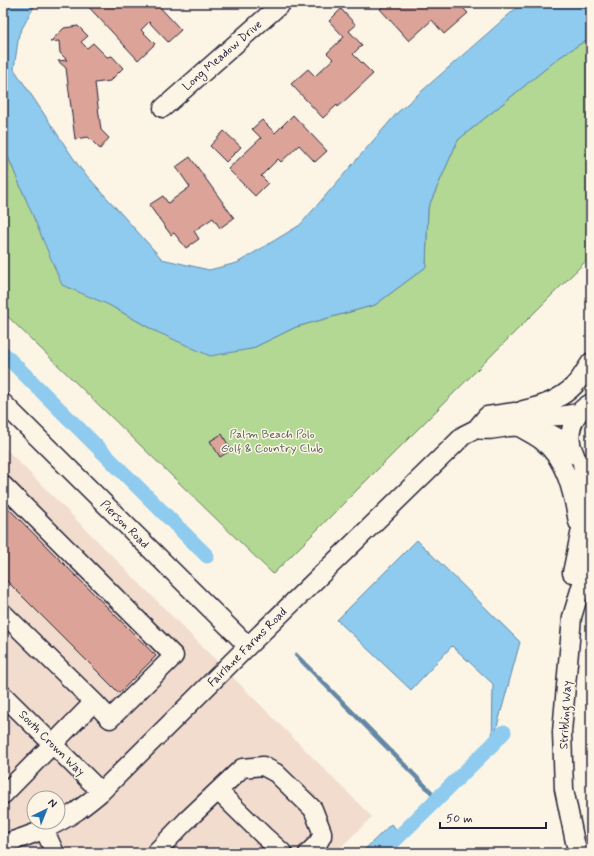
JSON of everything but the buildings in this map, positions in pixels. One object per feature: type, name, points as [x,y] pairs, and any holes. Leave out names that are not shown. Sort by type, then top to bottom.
[{"type":"street","name":"Long Meadow Drive","points":[[163,108],[282,3]]},
{"type":"street","points":[[585,536],[563,467],[556,455],[542,440],[517,419],[555,399],[570,389],[578,381],[591,362]]},
{"type":"street","name":"Pierson Road","points":[[3,403],[248,646]]},
{"type":"street","points":[[585,408],[572,425],[570,434],[572,447],[578,460],[586,467]]},
{"type":"street","name":"Fairlane Farms Road","points":[[66,817],[77,811],[101,792],[460,439],[476,429],[488,431],[509,427],[517,419],[560,416],[585,408]]},
{"type":"street","name":"Fairlane Farms Road","points":[[517,419],[557,436],[572,447]]},
{"type":"street","name":"Stribling Way","points":[[579,853],[575,842],[564,789],[562,732],[572,617],[576,599],[584,577],[586,467]]},
{"type":"street","points":[[3,485],[174,656],[110,719],[3,613]]},
{"type":"street","name":"South Crown Way","points":[[3,695],[101,792]]},
{"type":"street","points":[[6,786],[53,744],[94,702]]},
{"type":"street","points":[[155,853],[187,820],[242,768],[263,766],[276,773],[313,809],[322,832],[322,836],[318,843],[308,853]]},
{"type":"street","points":[[218,791],[283,853]]},
{"type":"street","name":"Fairlane Farms Road","points":[[3,844],[30,836],[42,830]]},
{"type":"street","points":[[44,830],[55,853]]},
{"type":"shaded area","points":[[3,446],[372,817],[335,853],[3,853]]},
{"type":"green space","name":"Palm Beach Polo Golf & Country Club","points":[[591,37],[591,256],[273,574],[3,312],[3,145],[26,199],[109,305],[155,331],[251,349],[296,327],[375,305],[426,267],[428,208],[458,140],[560,57]]},
{"type":"water","points":[[3,3],[36,3],[19,34],[14,69],[80,168],[162,259],[209,270],[237,263],[300,225],[398,112],[522,3],[591,3],[591,37],[560,57],[458,140],[428,208],[426,267],[375,305],[296,327],[251,349],[210,356],[155,331],[109,305],[62,285],[3,145]]},
{"type":"water","points":[[417,540],[520,642],[492,745],[493,684],[452,646],[411,690],[337,620]]},
{"type":"water","points":[[391,824],[406,838],[392,853],[361,853]]},
{"type":"waterway","points":[[3,353],[207,556]]},
{"type":"waterway","points":[[296,655],[437,798]]},
{"type":"waterway","points":[[382,853],[504,732]]}]
